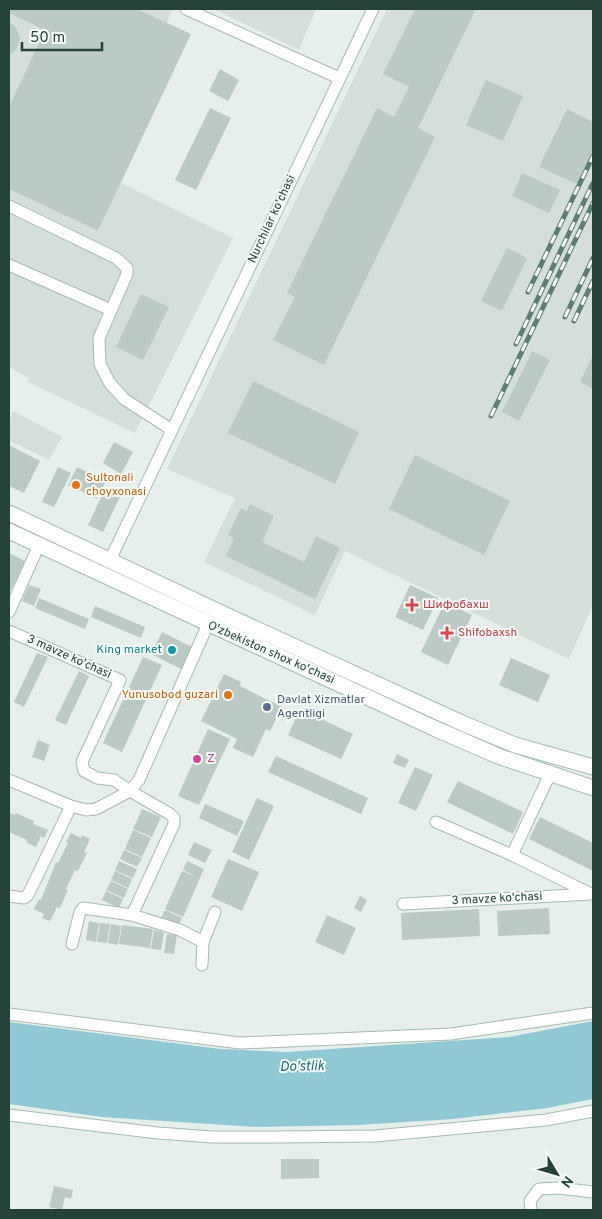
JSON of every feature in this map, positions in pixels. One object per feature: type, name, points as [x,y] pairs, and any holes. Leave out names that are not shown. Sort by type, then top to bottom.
[{"type":"main road","name":"O'zbekiston shox ko'chasi","points":[[9,513],[462,723],[515,745],[593,767]]},
{"type":"main road","name":"O'zbekiston shox ko'chasi","points":[[9,530],[436,730],[498,756],[593,788]]},
{"type":"street","points":[[186,9],[339,78]]},
{"type":"street","name":"Nurchilar ko'chasi","points":[[110,560],[373,9]]},
{"type":"street","points":[[9,206],[116,258],[127,268],[128,274],[99,338],[99,355],[104,373],[124,399],[172,430]]},
{"type":"street","points":[[9,265],[111,310]]},
{"type":"street","points":[[9,612],[39,545]]},
{"type":"street","points":[[9,780],[82,810],[91,810],[130,791],[139,780],[208,624]]},
{"type":"street","name":"3 mavze ko'chasi","points":[[9,631],[120,680],[82,762],[84,771],[97,778],[114,780],[170,814],[175,821],[132,915]]},
{"type":"street","points":[[512,855],[550,774]]},
{"type":"street","points":[[9,896],[24,898],[28,895],[71,806]]},
{"type":"street","name":"3 mavze ko'chasi","points":[[436,822],[592,892]]},
{"type":"street","name":"3 mavze ko'chasi","points":[[403,904],[592,892]]},
{"type":"street","points":[[72,944],[80,912],[84,908],[132,915],[180,930],[203,942]]},
{"type":"street","points":[[202,965],[203,942],[215,912]]},
{"type":"street","points":[[9,1014],[240,1043],[451,1034],[593,1013]]},
{"type":"street","points":[[9,1115],[194,1136],[278,1137],[375,1136],[546,1120],[593,1111]]},
{"type":"street","points":[[531,1210],[530,1201],[539,1189],[559,1188],[593,1192]]},
{"type":"shaded area","points":[[9,9],[173,9],[167,23],[154,17],[45,30],[9,107]]},
{"type":"shaded area","points":[[213,9],[316,9],[299,50]]},
{"type":"shaded area","points":[[387,9],[593,9],[593,605],[569,659],[345,551],[315,615],[204,562],[235,498],[167,469]]},
{"type":"shaded area","points":[[121,183],[233,238],[135,433],[28,382],[29,378],[9,367],[9,189],[98,231]]},
{"type":"shaded area","points":[[13,411],[62,437],[49,460],[9,440],[9,421]]},
{"type":"water","name":"Do'stlik","points":[[593,1021],[593,1099],[547,1108],[453,1119],[358,1125],[257,1127],[102,1117],[9,1104],[9,1022],[221,1049],[287,1052],[509,1037]]},
{"type":"building","points":[[9,9],[137,9],[191,34],[98,231],[9,189],[9,107],[45,30],[9,13]]},
{"type":"building","points":[[415,9],[476,9],[418,128],[435,137],[324,365],[273,340],[295,297],[287,293],[377,108],[394,117],[409,87],[383,74]]},
{"type":"building","points":[[9,22],[16,27],[20,39],[16,50],[9,55]]},
{"type":"building","points":[[220,69],[239,80],[228,101],[209,91]]},
{"type":"building","points":[[486,80],[523,96],[503,141],[466,125]]},
{"type":"building","points":[[210,108],[231,118],[196,190],[175,180]]},
{"type":"building","points":[[567,109],[593,122],[593,151],[577,184],[539,167]]},
{"type":"building","points":[[522,173],[560,190],[549,213],[512,196]]},
{"type":"building","points":[[507,248],[527,258],[502,311],[481,301]]},
{"type":"building","points":[[141,294],[169,307],[143,360],[116,347]]},
{"type":"building","points":[[532,351],[550,360],[519,421],[502,412]]},
{"type":"building","points":[[593,355],[593,389],[580,382]]},
{"type":"building","points":[[253,381],[359,432],[335,484],[228,433]]},
{"type":"building","points":[[114,442],[133,452],[121,474],[103,463]]},
{"type":"building","points":[[9,445],[40,461],[24,493],[9,486]]},
{"type":"building","points":[[415,455],[510,501],[484,555],[389,509]]},
{"type":"building","points":[[58,467],[71,473],[54,507],[42,502]]},
{"type":"building","points":[[77,467],[106,481],[97,499],[68,485]]},
{"type":"building","points":[[106,487],[121,495],[103,532],[88,525]]},
{"type":"building","points":[[250,504],[274,516],[262,542],[304,562],[316,536],[340,548],[315,599],[226,556],[234,538],[228,535],[241,508],[247,511]]},
{"type":"building","points":[[9,553],[25,561],[11,590],[9,589]]},
{"type":"building","points":[[29,585],[41,589],[34,606],[22,601]]},
{"type":"building","points":[[410,585],[438,598],[423,630],[395,617]]},
{"type":"building","points":[[39,598],[89,619],[85,629],[35,608]]},
{"type":"building","name":"Shifobaxsh","points":[[445,602],[472,615],[448,665],[421,652]]},
{"type":"building","points":[[95,606],[145,627],[141,638],[91,617]]},
{"type":"building","name":"King market","points":[[162,632],[192,647],[181,669],[151,654]]},
{"type":"building","points":[[37,653],[48,657],[24,707],[14,702]]},
{"type":"building","points":[[143,657],[162,665],[122,752],[103,743]]},
{"type":"building","points":[[511,658],[550,675],[538,702],[499,685]]},
{"type":"building","points":[[79,671],[89,676],[66,725],[55,720]]},
{"type":"building","points":[[224,674],[241,682],[240,686],[282,707],[270,731],[266,729],[253,757],[233,748],[237,739],[201,721]]},
{"type":"building","points":[[300,709],[353,734],[341,759],[288,735]]},
{"type":"building","points":[[208,729],[230,739],[199,805],[178,796]]},
{"type":"building","points":[[38,740],[50,745],[44,761],[32,757]]},
{"type":"building","points":[[397,754],[409,760],[405,768],[393,763]]},
{"type":"building","points":[[276,756],[368,798],[361,814],[268,772]]},
{"type":"building","points":[[415,767],[433,775],[416,811],[398,803]]},
{"type":"building","points":[[458,781],[523,812],[513,834],[447,802]]},
{"type":"building","points":[[257,798],[274,806],[249,860],[232,852]]},
{"type":"building","points":[[205,804],[244,821],[237,836],[199,818]]},
{"type":"building","points":[[142,809],[161,817],[152,837],[133,829]]},
{"type":"building","points":[[9,813],[15,815],[16,813],[34,821],[33,824],[48,830],[44,838],[41,836],[36,847],[26,842],[27,840],[9,832]]},
{"type":"building","points":[[540,817],[593,843],[593,871],[529,839]]},
{"type":"building","points":[[133,830],[151,838],[142,857],[125,849]]},
{"type":"building","points":[[71,833],[81,838],[82,835],[90,839],[84,852],[87,853],[78,871],[75,870],[60,908],[57,907],[50,921],[42,918],[44,914],[34,909],[39,899],[41,900],[56,862],[58,863]]},
{"type":"building","points":[[194,842],[212,850],[205,863],[188,855]]},
{"type":"building","points":[[124,850],[142,858],[137,867],[120,859]]},
{"type":"building","points":[[228,859],[259,872],[242,911],[211,897]]},
{"type":"building","points":[[119,861],[137,869],[133,878],[115,870]]},
{"type":"building","points":[[187,861],[204,869],[200,878],[183,870]]},
{"type":"building","points":[[115,871],[132,879],[128,888],[111,880]]},
{"type":"building","points":[[182,871],[200,878],[183,917],[165,909]]},
{"type":"building","points":[[111,881],[128,889],[124,898],[106,890]]},
{"type":"building","points":[[106,891],[123,899],[119,908],[102,900]]},
{"type":"building","points":[[360,896],[367,900],[361,912],[354,908]]},
{"type":"building","points":[[549,908],[550,934],[498,936],[497,911]]},
{"type":"building","points":[[479,909],[480,936],[402,940],[401,913]]},
{"type":"building","points":[[165,910],[182,918],[178,927],[161,919]]},
{"type":"building","points":[[327,915],[356,928],[344,955],[315,942]]},
{"type":"building","points":[[89,921],[99,923],[96,942],[86,940]]},
{"type":"building","points":[[100,923],[110,924],[107,943],[97,942]]},
{"type":"building","points":[[111,924],[121,926],[118,945],[108,943]]},
{"type":"building","points":[[122,925],[153,929],[150,948],[119,944]]},
{"type":"building","points":[[154,930],[164,932],[161,950],[151,949]]},
{"type":"building","points":[[167,934],[177,935],[174,954],[164,953]]},
{"type":"building","points":[[281,1159],[319,1159],[319,1178],[281,1179]]},
{"type":"building","points":[[54,1186],[73,1190],[71,1199],[65,1197],[62,1210],[49,1207]]},
{"type":"railway","points":[[528,292],[593,156]]},
{"type":"railway","points":[[516,344],[593,183]]},
{"type":"railway","points":[[491,416],[593,203]]},
{"type":"railway","points":[[565,317],[593,258]]},
{"type":"railway","points":[[574,321],[593,281]]},
{"type":"place","name":"Sultonali choyxonasi","points":[[76,485]]},
{"type":"place","name":"Шифобахш","points":[[412,605]]},
{"type":"place","name":"Shifobaxsh","points":[[447,633]]},
{"type":"place","name":"King market","points":[[172,650]]},
{"type":"place","name":"Yunusobod guzari","points":[[228,695]]},
{"type":"place","name":"Davlat Xizmatlar Agentligi","points":[[267,707]]},
{"type":"place","name":"Z","points":[[197,759]]}]
